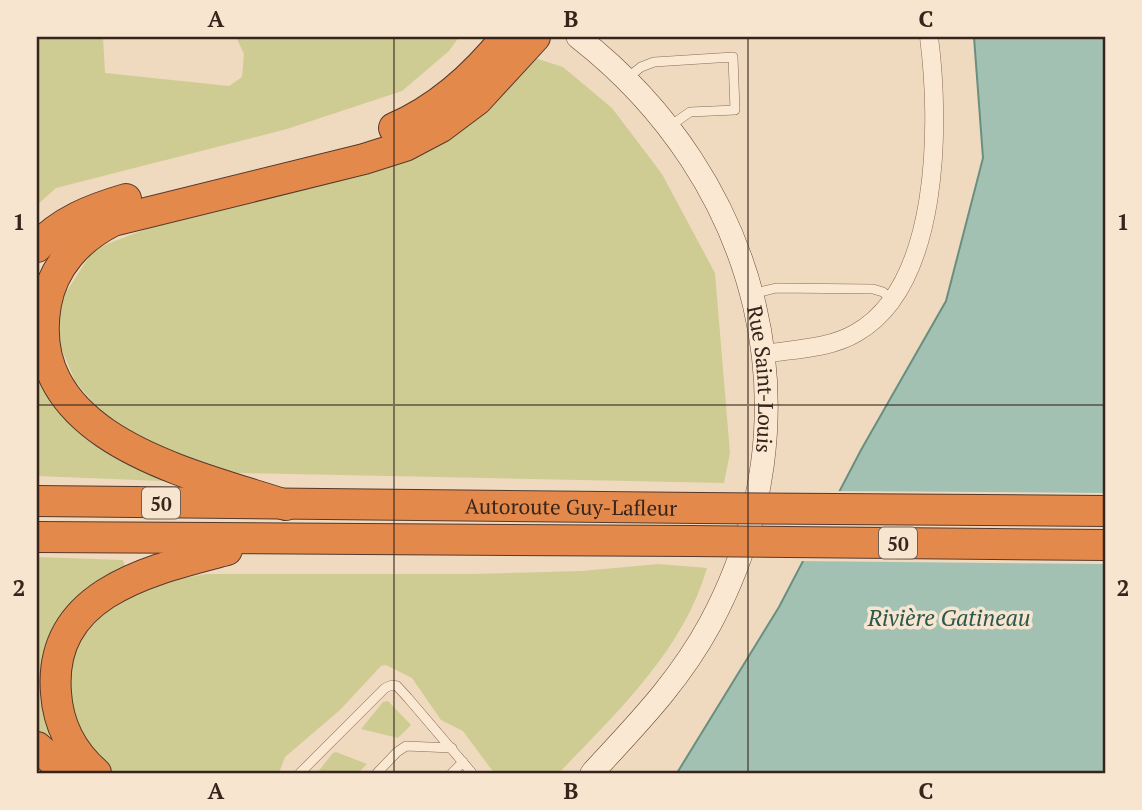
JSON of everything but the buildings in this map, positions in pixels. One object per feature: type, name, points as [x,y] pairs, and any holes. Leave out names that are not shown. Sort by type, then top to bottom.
[{"type":"highway","points":[[37,247],[65,223],[107,204],[376,134],[410,121],[464,83],[506,37]]},
{"type":"highway","points":[[286,505],[141,456],[106,434],[82,413],[57,382],[45,348],[45,309],[56,274],[65,258],[79,243],[113,221],[365,159],[418,140],[441,127],[477,100],[535,37]]},
{"type":"highway","name":"Autoroute Guy-Lafleur","points":[[37,500],[286,505],[1105,511]]},
{"type":"highway","name":"Autoroute Guy-Lafleur","points":[[37,537],[1105,545]]},
{"type":"highway","points":[[96,773],[83,761],[69,740],[57,705],[55,680],[58,658],[66,637],[78,619],[102,595],[132,578],[162,567],[264,540]]},
{"type":"highway","points":[[37,747],[68,773]]},
{"type":"main road","name":"Rue Saint-Louis","points":[[578,37],[626,79],[670,126],[722,211],[752,294],[763,354],[766,403],[762,465],[751,518],[732,576],[710,623],[673,682],[645,717],[592,773]]},
{"type":"street","points":[[763,354],[848,338],[880,317],[894,301],[914,258],[929,193],[934,133],[933,68],[929,37]]},
{"type":"lane","points":[[626,79],[641,66],[653,62],[733,57],[735,110],[690,112],[670,126]]},
{"type":"lane","points":[[752,294],[776,289],[873,289],[883,292],[894,301]]},
{"type":"lane","points":[[300,773],[385,688],[392,685],[397,686],[408,698],[472,773]]},
{"type":"lane","points":[[377,773],[397,752],[407,746],[452,748]]},
{"type":"lane","points":[[452,773],[463,762]]},
{"type":"shaded area","points":[[37,37],[103,37],[105,73],[229,86],[242,77],[244,54],[236,37],[459,37],[449,51],[402,91],[287,129],[56,188],[37,205]]},
{"type":"shaded area","points":[[535,58],[563,67],[612,108],[662,174],[715,273],[730,453],[724,483],[236,473],[164,452],[109,422],[75,381],[56,336],[59,303],[94,249],[201,208],[357,177],[405,162],[463,129]]},
{"type":"shaded area","points":[[37,373],[59,404],[108,452],[122,461],[150,469],[162,481],[37,476]]},
{"type":"shaded area","points":[[37,557],[123,560],[125,567],[86,588],[59,626],[42,670],[43,708],[51,727],[47,742],[37,730]]},
{"type":"shaded area","points":[[658,564],[707,568],[696,598],[665,653],[625,703],[559,773],[494,773],[463,731],[441,720],[412,678],[386,665],[381,666],[340,710],[285,757],[279,773],[108,773],[88,754],[61,675],[84,628],[140,586],[206,574],[472,574],[582,571]]},
{"type":"shaded area","points":[[388,701],[411,725],[398,738],[361,729],[383,702]]},
{"type":"shaded area","points":[[336,752],[367,764],[358,773],[317,773]]},
{"type":"water","name":"Rivière Gatineau","points":[[974,37],[1105,37],[1105,773],[677,773],[779,607],[861,450],[946,301],[983,158]]},
{"type":"pier","points":[[835,491],[1105,493],[1105,564],[798,561]]}]
